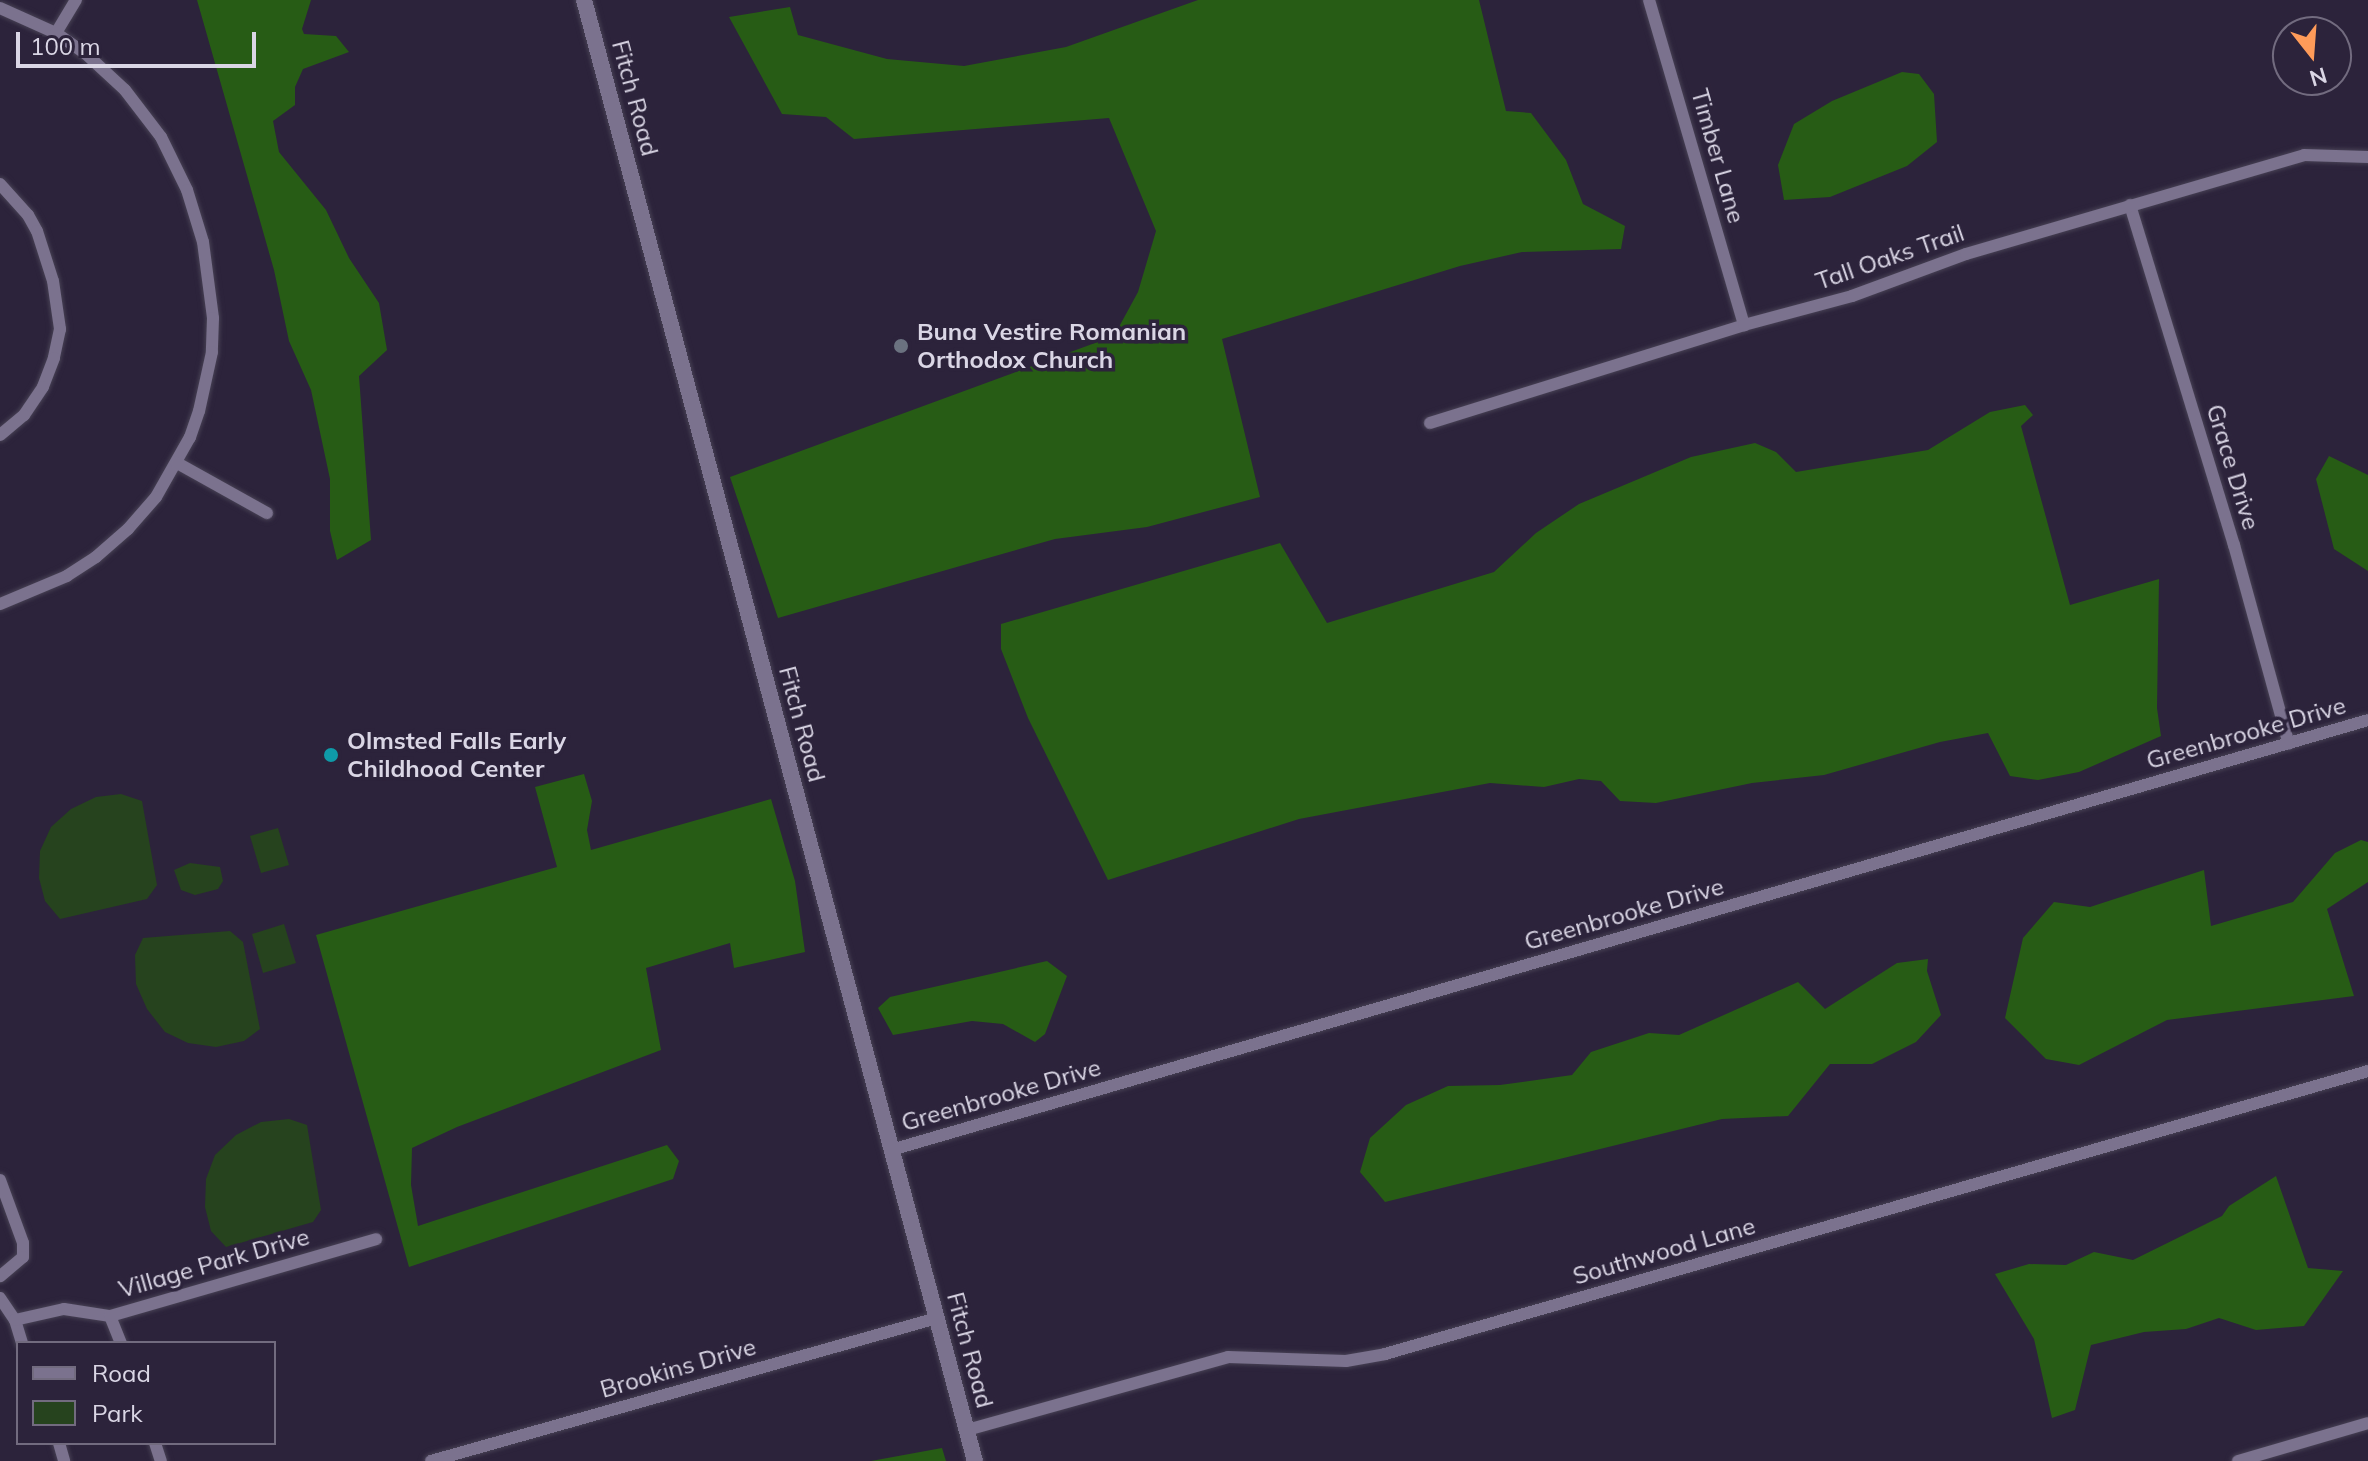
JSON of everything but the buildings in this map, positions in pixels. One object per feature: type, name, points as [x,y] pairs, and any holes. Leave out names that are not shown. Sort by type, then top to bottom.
[{"type":"street","points":[[56,33],[76,0]]},
{"type":"street","name":"Fitch Road","points":[[584,0],[975,1461]]},
{"type":"street","name":"Timber Lane","points":[[1649,0],[1744,325]]},
{"type":"street","points":[[0,8],[56,33],[116,81],[154,128],[187,190],[203,242],[212,295],[212,352],[199,411],[177,463],[156,497],[128,529],[96,557],[67,576],[0,604]]},
{"type":"street","name":"Tall Oaks Trail","points":[[1430,423],[1744,325],[1852,296],[1966,254],[2304,155],[2368,157]]},
{"type":"street","points":[[0,184],[23,208],[37,231],[53,281],[60,329],[43,387],[24,415],[0,435]]},
{"type":"street","name":"Grace Drive","points":[[2130,205],[2234,545],[2289,744]]},
{"type":"street","points":[[177,463],[267,513]]},
{"type":"street","name":"Greenbrooke Drive","points":[[891,1150],[2368,720]]},
{"type":"street","name":"Southwood Lane","points":[[967,1430],[1228,1357],[1346,1361],[1385,1354],[2368,1071]]},
{"type":"street","points":[[0,1180],[23,1243],[23,1257],[0,1276]]},
{"type":"street","name":"Village Park Drive","points":[[15,1320],[64,1309],[110,1316],[376,1239]]},
{"type":"street","points":[[0,1298],[15,1320],[21,1341]]},
{"type":"street","points":[[110,1316],[120,1341]]},
{"type":"street","name":"Brookins Drive","points":[[431,1461],[937,1318]]},
{"type":"street","points":[[2238,1461],[2368,1423]]},
{"type":"green space","points":[[197,0],[311,0],[302,29],[304,34],[336,36],[349,52],[303,69],[295,87],[295,105],[273,121],[279,152],[326,210],[349,258],[379,303],[387,350],[359,376],[371,540],[337,560],[330,531],[330,479],[311,390],[289,341],[274,270]]},
{"type":"green space","points":[[1198,0],[1479,0],[1506,111],[1531,113],[1566,160],[1583,204],[1625,226],[1621,249],[1522,252],[1460,266],[1222,339],[1260,497],[1147,527],[1055,539],[778,618],[730,477],[1114,336],[1138,292],[1156,231],[1109,118],[854,139],[826,117],[782,114],[729,17],[790,7],[798,35],[887,59],[964,66],[1066,47]]},
{"type":"green space","points":[[1902,72],[1919,74],[1934,94],[1937,142],[1907,166],[1830,197],[1784,200],[1778,165],[1794,124],[1832,101]]},
{"type":"green space","points":[[2025,405],[2033,415],[2021,426],[2070,605],[2159,579],[2157,708],[2161,736],[2079,772],[2038,780],[2010,776],[1988,733],[1940,742],[1824,775],[1752,783],[1656,803],[1620,801],[1601,781],[1579,779],[1544,787],[1490,783],[1299,819],[1108,880],[1028,718],[1001,649],[1001,624],[1280,543],[1327,623],[1494,572],[1536,533],[1579,504],[1691,457],[1755,443],[1776,452],[1796,472],[1928,450],[1990,412]]},
{"type":"green space","points":[[2329,456],[2368,475],[2368,571],[2334,549],[2316,479]]},
{"type":"green space","points":[[584,774],[592,801],[587,830],[591,850],[771,799],[795,881],[805,952],[734,968],[730,943],[646,968],[661,1050],[457,1127],[412,1148],[411,1185],[418,1226],[667,1145],[679,1161],[673,1179],[409,1267],[316,935],[557,867],[535,787]]},
{"type":"green space","points":[[121,794],[142,801],[157,885],[147,899],[60,919],[45,901],[39,878],[40,851],[51,827],[71,809],[96,797]]},
{"type":"green space","points":[[278,828],[289,865],[261,873],[250,836]]},
{"type":"green space","points":[[2361,840],[2368,842],[2368,882],[2327,909],[2354,996],[2167,1020],[2079,1065],[2046,1059],[2005,1018],[2023,938],[2054,902],[2090,907],[2204,870],[2211,926],[2293,902],[2335,853]]},
{"type":"green space","points":[[190,863],[220,867],[223,881],[218,889],[195,895],[181,890],[174,870]]},
{"type":"green space","points":[[284,924],[296,963],[263,973],[252,934]]},
{"type":"green space","points":[[230,931],[243,942],[260,1029],[244,1041],[216,1047],[188,1043],[165,1032],[147,1009],[136,984],[135,955],[143,938]]},
{"type":"green space","points":[[1928,959],[1927,971],[1941,1015],[1916,1042],[1872,1064],[1830,1064],[1788,1116],[1722,1119],[1385,1202],[1360,1172],[1370,1138],[1406,1105],[1448,1086],[1500,1085],[1572,1075],[1591,1052],[1649,1033],[1679,1035],[1798,982],[1825,1009],[1897,963]]},
{"type":"green space","points":[[1047,961],[1067,976],[1045,1034],[1035,1042],[1003,1024],[972,1021],[893,1035],[878,1008],[890,997]]},
{"type":"green space","points":[[289,1119],[307,1125],[321,1210],[313,1222],[226,1247],[211,1231],[205,1207],[206,1179],[215,1155],[236,1135],[261,1122]]},
{"type":"green space","points":[[2276,1176],[2308,1268],[2343,1271],[2304,1326],[2256,1330],[2219,1318],[2186,1329],[2144,1332],[2091,1345],[2075,1410],[2052,1418],[2034,1339],[1995,1274],[2029,1264],[2066,1265],[2094,1252],[2133,1260],[2222,1216],[2229,1206]]},
{"type":"green space","points":[[942,1448],[946,1461],[871,1461]]},
{"type":"place","name":"Buna Vestire Romanian Orthodox Church","points":[[901,346]]},
{"type":"place","name":"Olmsted Falls Early Childhood Center","points":[[331,755]]}]
